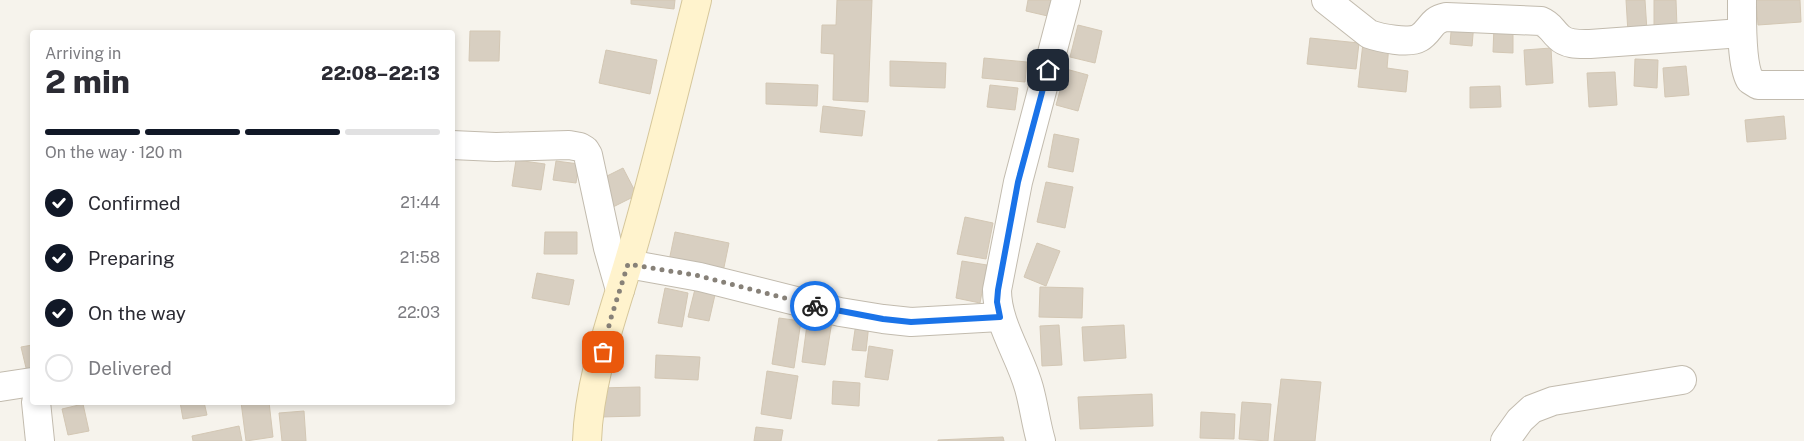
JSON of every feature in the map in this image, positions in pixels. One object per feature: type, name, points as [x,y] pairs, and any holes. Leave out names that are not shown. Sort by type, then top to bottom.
[{"type":"street","points":[[587,441],[587,424],[595,382],[610,321],[628,264],[697,0]]},
{"type":"street","points":[[1041,441],[1029,388],[1013,344],[1000,317],[997,302],[1018,182],[1066,0]]},
{"type":"street","points":[[1326,0],[1369,34],[1377,37],[1410,40],[1418,39],[1439,18],[1446,17],[1540,21],[1549,24],[1558,37],[1573,44],[1742,33]]},
{"type":"street","points":[[1742,0],[1742,33],[1748,76],[1753,83],[1758,85],[1804,85]]},
{"type":"street","points":[[455,145],[496,147],[569,145],[585,150],[620,290]]},
{"type":"street","points":[[628,264],[700,276],[840,312],[883,319],[911,322],[1000,317]]},
{"type":"street","points":[[1505,441],[1520,420],[1532,409],[1553,401],[1682,380]]},
{"type":"street","points":[[0,387],[30,382]]},
{"type":"street","points":[[36,405],[40,441]]},
{"type":"building","points":[[631,0],[675,0],[674,9],[631,4]]},
{"type":"building","points":[[837,0],[872,0],[868,102],[833,100],[834,54],[821,53],[822,25],[836,25]]},
{"type":"building","points":[[1028,0],[1056,0],[1052,17],[1026,11]]},
{"type":"building","points":[[1626,0],[1645,0],[1647,31],[1628,33]]},
{"type":"building","points":[[1654,0],[1676,0],[1677,27],[1654,28]]},
{"type":"building","points":[[1756,0],[1800,0],[1801,22],[1758,25]]},
{"type":"building","points":[[1452,20],[1474,23],[1472,46],[1450,44]]},
{"type":"building","points":[[1078,25],[1102,31],[1095,63],[1070,57]]},
{"type":"building","points":[[1513,25],[1513,53],[1493,52],[1494,26]]},
{"type":"building","points":[[470,31],[500,31],[499,61],[469,61]]},
{"type":"building","points":[[1310,38],[1359,43],[1356,69],[1307,64]]},
{"type":"building","points":[[1363,43],[1389,45],[1387,68],[1408,71],[1406,92],[1358,87]]},
{"type":"building","points":[[1551,48],[1553,83],[1526,85],[1524,50]]},
{"type":"building","points":[[606,50],[657,60],[650,94],[599,83]]},
{"type":"building","points":[[984,58],[1027,62],[1025,82],[982,78]]},
{"type":"building","points":[[1635,59],[1658,60],[1657,88],[1634,86]]},
{"type":"building","points":[[890,61],[946,63],[945,88],[890,86]]},
{"type":"building","points":[[1686,66],[1689,95],[1665,97],[1663,68]]},
{"type":"building","points":[[1066,69],[1088,75],[1078,111],[1056,105]]},
{"type":"building","points":[[1615,72],[1617,105],[1589,107],[1587,73]]},
{"type":"building","points":[[766,83],[818,85],[817,106],[766,104]]},
{"type":"building","points":[[990,85],[1018,88],[1015,110],[987,107]]},
{"type":"building","points":[[1500,86],[1501,107],[1470,108],[1470,87]]},
{"type":"building","points":[[823,106],[865,111],[862,136],[820,132]]},
{"type":"building","points":[[1784,116],[1786,139],[1747,142],[1745,120]]},
{"type":"building","points":[[1054,134],[1079,139],[1073,172],[1048,167]]},
{"type":"building","points":[[516,160],[545,164],[541,190],[512,186]]},
{"type":"building","points":[[556,161],[579,164],[576,183],[553,180]]},
{"type":"building","points":[[623,168],[637,195],[613,207],[599,180]]},
{"type":"building","points":[[1046,182],[1073,187],[1065,228],[1037,222]]},
{"type":"building","points":[[965,217],[993,223],[986,259],[957,254]]},
{"type":"building","points":[[545,232],[577,232],[577,254],[544,254]]},
{"type":"building","points":[[675,232],[729,243],[723,272],[669,261]]},
{"type":"building","points":[[1037,243],[1060,251],[1046,286],[1024,277]]},
{"type":"building","points":[[962,261],[987,265],[980,303],[956,298]]},
{"type":"building","points":[[537,273],[574,280],[569,305],[532,298]]},
{"type":"building","points":[[697,281],[717,286],[709,321],[688,317]]},
{"type":"building","points":[[1040,287],[1083,288],[1082,318],[1039,317]]},
{"type":"building","points":[[665,288],[688,293],[682,327],[658,323]]},
{"type":"building","points":[[808,317],[832,321],[825,365],[802,362]]},
{"type":"building","points":[[779,318],[801,321],[794,368],[772,364]]},
{"type":"building","points":[[856,323],[869,324],[866,351],[852,350]]},
{"type":"building","points":[[1059,325],[1062,365],[1042,366],[1040,326]]},
{"type":"building","points":[[1124,325],[1126,358],[1084,361],[1082,327]]},
{"type":"building","points":[[30,345],[30,376],[28,376],[21,347]]},
{"type":"building","points":[[869,346],[893,350],[888,380],[865,377]]},
{"type":"building","points":[[656,355],[700,357],[698,380],[655,378]]},
{"type":"building","points":[[767,371],[798,376],[791,419],[761,414]]},
{"type":"building","points":[[1281,379],[1321,382],[1315,441],[1274,441]]},
{"type":"building","points":[[833,381],[860,383],[859,406],[832,404]]},
{"type":"building","points":[[640,387],[640,416],[600,417],[599,388]]},
{"type":"building","points":[[1152,394],[1153,426],[1080,429],[1078,397]]},
{"type":"building","points":[[1242,402],[1271,404],[1268,441],[1239,439]]},
{"type":"building","points":[[83,405],[89,431],[68,435],[62,409]]},
{"type":"building","points":[[181,405],[205,405],[207,415],[183,419]]},
{"type":"building","points":[[241,405],[269,405],[273,437],[246,441]]},
{"type":"building","points":[[304,411],[306,441],[282,441],[279,413]]},
{"type":"building","points":[[1201,412],[1235,414],[1234,439],[1200,438]]},
{"type":"building","points":[[239,426],[242,441],[193,441],[192,436]]},
{"type":"building","points":[[756,427],[783,430],[781,441],[754,441]]},
{"type":"building","points":[[1003,437],[1004,441],[938,441],[938,440]]},
{"type":"way so far","points":[[603,352],[610,321],[628,264],[700,276],[815,306]]},
{"type":"route","points":[[815,306],[840,312],[911,322],[1000,317],[997,302],[998,290],[1018,182],[1048,70]]}]
